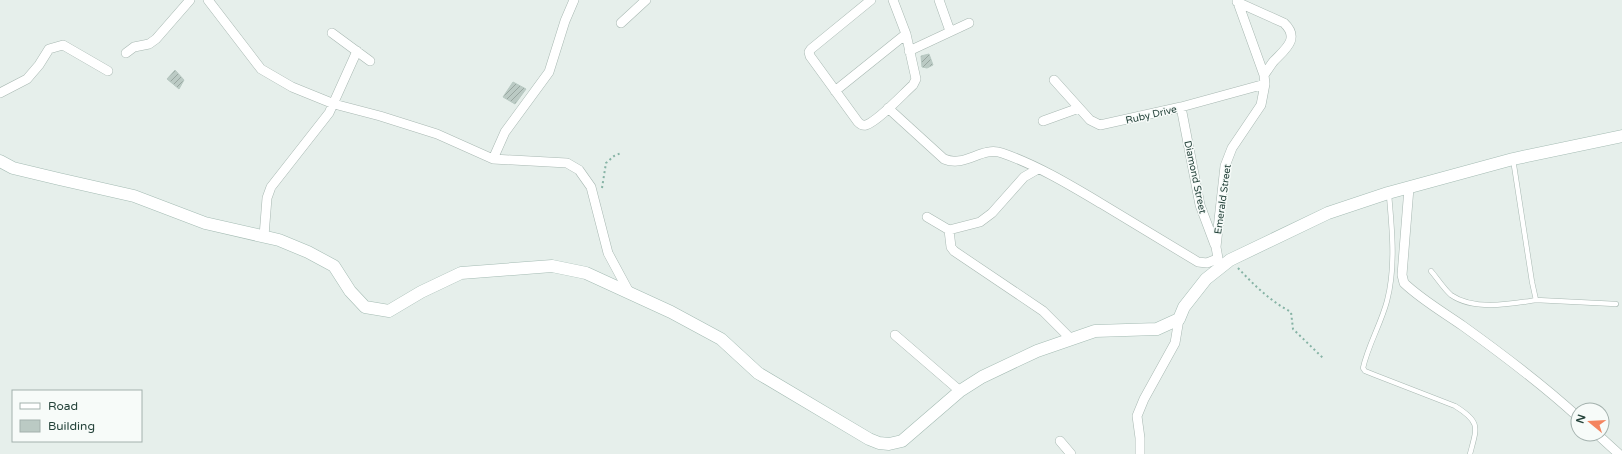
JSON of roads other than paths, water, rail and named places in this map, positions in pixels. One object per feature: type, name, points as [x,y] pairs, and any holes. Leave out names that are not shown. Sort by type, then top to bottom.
[{"type":"street","points":[[126,53],[134,47],[149,44],[156,39],[190,0]]},
{"type":"street","points":[[208,0],[261,69],[292,87],[334,104],[380,116],[437,134],[493,159],[567,163],[579,170],[591,188],[608,253],[630,292]]},
{"type":"street","points":[[493,159],[505,132],[549,72],[565,21],[574,0]]},
{"type":"street","points":[[621,23],[646,0]]},
{"type":"street","points":[[871,0],[809,52],[810,56],[861,125],[866,125],[878,118],[913,85],[916,79],[906,34],[893,0]]},
{"type":"street","points":[[939,0],[950,31]]},
{"type":"street","points":[[1237,1],[1284,23],[1288,27],[1291,39],[1287,48],[1273,62],[1264,75]]},
{"type":"street","name":"Emerald Street","points":[[1219,264],[1216,247],[1225,166],[1232,148],[1261,105],[1264,84],[1264,75],[1237,1]]},
{"type":"street","points":[[910,51],[969,23]]},
{"type":"street","points":[[332,33],[370,61]]},
{"type":"street","points":[[835,91],[906,34]]},
{"type":"street","points":[[0,93],[26,79],[39,65],[49,49],[63,45],[108,71]]},
{"type":"street","points":[[264,236],[267,198],[270,187],[329,113],[357,52]]},
{"type":"street","name":"Ruby Drive","points":[[1054,80],[1090,120],[1100,125],[1181,107],[1264,84]]},
{"type":"street","name":"Diamond Street","points":[[1181,107],[1200,205],[1216,247]]},
{"type":"street","points":[[888,108],[944,159],[951,162],[962,161],[985,152],[1001,152],[1060,179],[1198,262],[1219,264],[1328,213],[1388,193],[1513,160],[1622,136]]},
{"type":"street","points":[[1043,121],[1079,108]]},
{"type":"street","points":[[0,160],[13,168],[134,196],[205,222],[279,240],[308,252],[334,266],[350,291],[365,307],[389,311],[421,292],[461,273],[552,266],[586,273],[671,312],[721,339],[758,373],[869,439],[879,443],[889,444],[902,442],[960,391],[982,377],[1030,354],[1095,331],[1157,329],[1179,319]]},
{"type":"street","points":[[927,217],[949,230],[980,222],[992,213],[1024,177],[1038,169]]},
{"type":"street","points":[[1409,188],[1402,275],[1404,283],[1425,300],[1463,326],[1570,410]]},
{"type":"street","points":[[949,230],[951,247],[954,251],[1043,311],[1071,339]]},
{"type":"street","points":[[1140,454],[1140,438],[1137,416],[1144,399],[1175,343],[1179,319],[1184,307],[1219,264]]},
{"type":"street","points":[[895,335],[960,391]]},
{"type":"street","points":[[1060,441],[1071,454]]},
{"type":"street","points":[[1606,442],[1619,454]]},
{"type":"lane","points":[[1513,160],[1536,300]]},
{"type":"lane","points":[[1388,193],[1392,232],[1391,280],[1387,301],[1363,368],[1466,412],[1474,420],[1476,429],[1470,454]]},
{"type":"lane","points":[[1431,271],[1450,294],[1465,302],[1500,306],[1536,300],[1616,304]]}]
